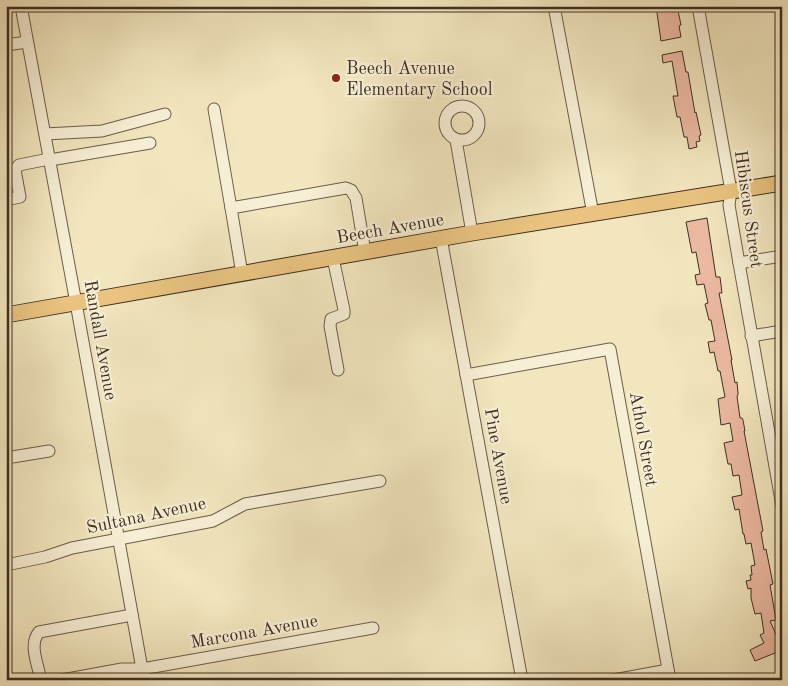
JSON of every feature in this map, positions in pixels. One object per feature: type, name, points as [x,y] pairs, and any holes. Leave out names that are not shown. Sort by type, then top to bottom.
[{"type":"main road","name":"Beech Avenue","points":[[6,315],[441,238],[782,183]]},
{"type":"street","name":"Randall Avenue","points":[[21,6],[143,674]]},
{"type":"street","points":[[554,6],[593,214]]},
{"type":"street","name":"Hibiscus Street","points":[[698,6],[731,191],[729,206],[738,263],[782,506]]},
{"type":"street","points":[[6,45],[27,42]]},
{"type":"street","points":[[214,109],[242,274]]},
{"type":"street","points":[[45,134],[102,131],[165,114]]},
{"type":"street","points":[[456,140],[472,233]]},
{"type":"street","points":[[6,200],[20,198],[15,170],[19,165],[150,143]]},
{"type":"street","points":[[231,208],[346,188],[351,190],[356,198],[365,252]]},
{"type":"street","name":"Pine Avenue","points":[[441,238],[522,680]]},
{"type":"street","points":[[738,263],[782,256]]},
{"type":"street","points":[[333,258],[344,310],[344,314],[330,321],[338,370]]},
{"type":"street","points":[[752,336],[782,331]]},
{"type":"street","name":"Athol Street","points":[[466,375],[610,349],[669,675]]},
{"type":"street","points":[[6,458],[49,451]]},
{"type":"street","name":"Sultana Avenue","points":[[6,565],[45,557],[72,548],[213,521],[244,504],[380,481]]},
{"type":"street","points":[[42,680],[33,644],[38,632],[132,615]]},
{"type":"street","name":"Marcona Avenue","points":[[62,680],[122,669],[143,674],[373,628]]},
{"type":"street","points":[[614,680],[669,675]]},
{"type":"building","points":[[656,6],[677,6],[681,25],[679,26],[681,37],[661,41]]},
{"type":"building","points":[[682,51],[701,135],[699,136],[700,141],[696,142],[697,147],[689,149],[687,137],[684,137],[680,117],[677,117],[673,96],[678,96],[672,61],[663,63],[662,55]]},
{"type":"building","points":[[707,218],[716,277],[720,277],[722,293],[719,293],[735,383],[737,382],[740,418],[743,420],[763,531],[761,532],[764,550],[766,549],[773,584],[770,585],[776,620],[770,621],[779,641],[776,642],[780,651],[755,661],[750,650],[764,643],[760,635],[764,633],[761,613],[755,614],[751,598],[751,588],[748,589],[746,581],[751,580],[751,566],[755,565],[751,543],[746,544],[739,509],[735,510],[732,497],[742,495],[739,475],[733,476],[731,464],[728,464],[724,443],[733,441],[730,423],[721,425],[718,399],[725,397],[714,352],[710,353],[708,342],[715,341],[711,320],[709,320],[705,304],[708,303],[704,284],[697,285],[695,275],[700,274],[696,252],[692,253],[686,222]]},
{"type":"place","name":"Beech Avenue Elementary School","points":[[336,78]]}]
